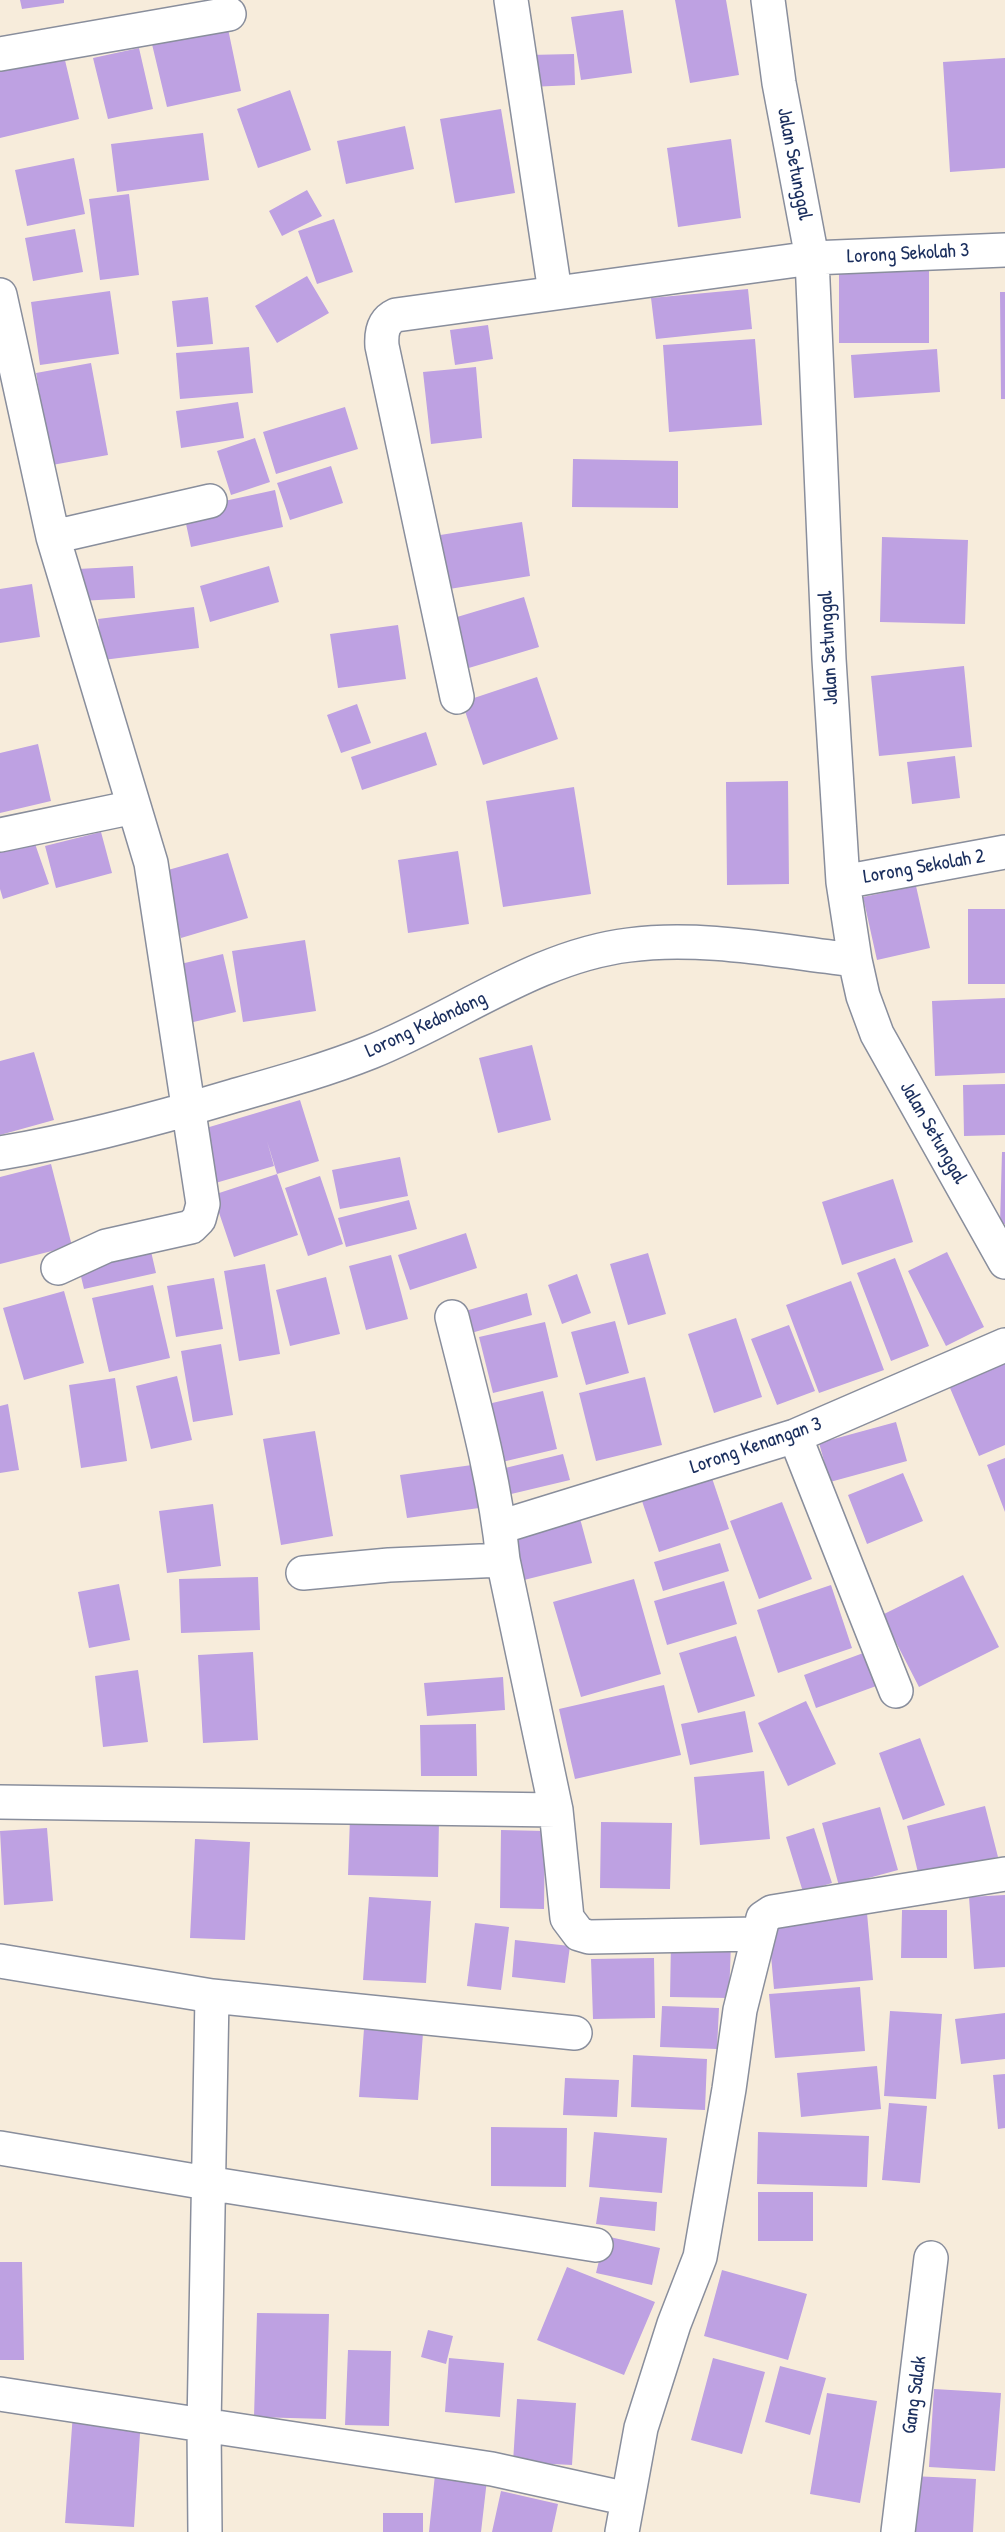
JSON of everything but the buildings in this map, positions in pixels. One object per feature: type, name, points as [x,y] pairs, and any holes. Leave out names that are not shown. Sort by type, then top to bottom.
[{"type":"street","points":[[511,0],[555,292]]},
{"type":"street","name":"Jalan Setunggal","points":[[768,0],[779,83],[812,258],[829,659],[843,882],[855,960],[877,1034],[1005,1262]]},
{"type":"street","points":[[0,54],[229,14]]},
{"type":"street","name":"Lorong Sekolah 3","points":[[457,697],[382,346],[382,330],[389,318],[396,315],[555,292],[812,258],[1005,250]]},
{"type":"street","points":[[0,295],[53,537],[151,863],[203,1204],[199,1219],[191,1227],[106,1245],[58,1268]]},
{"type":"street","points":[[53,537],[210,501]]},
{"type":"street","points":[[0,836],[134,807]]},
{"type":"street","name":"Lorong Sekolah 2","points":[[843,882],[1005,852]]},
{"type":"street","name":"Lorong Kedondong","points":[[0,1153],[95,1134],[189,1110],[330,1068],[372,1052],[519,981],[587,953],[629,945],[675,943],[855,960]]},
{"type":"street","points":[[452,1317],[479,1424],[500,1527],[503,1560],[556,1810],[567,1918],[579,1934],[589,1937],[758,1934]]},
{"type":"street","name":"Lorong Kenangan 3","points":[[500,1527],[795,1436],[1005,1345]]},
{"type":"street","points":[[795,1436],[896,1691]]},
{"type":"street","points":[[303,1574],[389,1565],[503,1560]]},
{"type":"street","points":[[0,1802],[556,1810]]},
{"type":"street","points":[[622,2532],[641,2428],[674,2324],[700,2257],[740,2010],[764,1918],[772,1912],[1005,1874]]},
{"type":"street","points":[[0,1961],[212,1996],[575,2033]]},
{"type":"street","points":[[205,2532],[207,2183],[212,1996]]},
{"type":"street","points":[[0,2148],[596,2245]]},
{"type":"street","name":"Gang Salak","points":[[898,2532],[931,2258]]},
{"type":"street","points":[[0,2394],[492,2469],[628,2499]]}]
